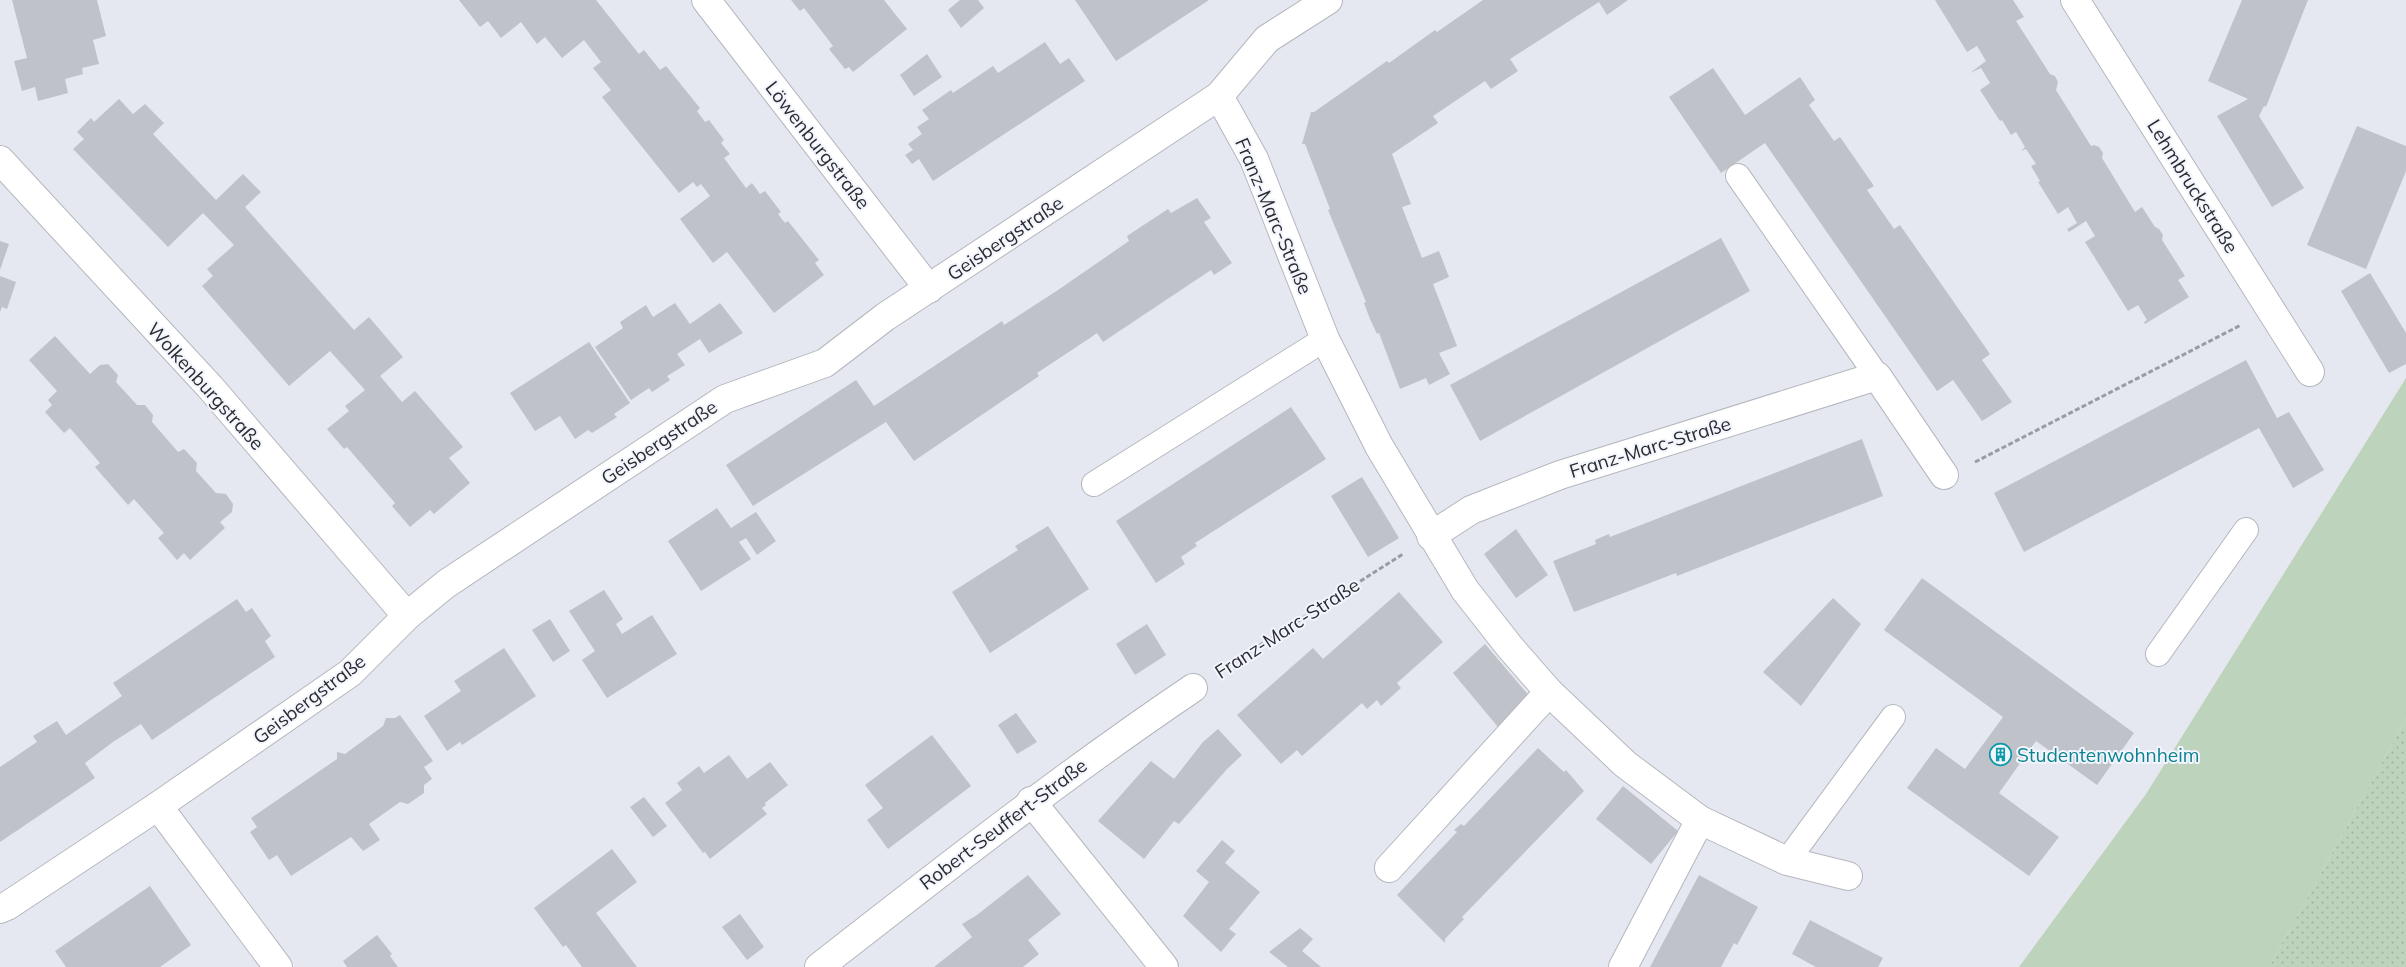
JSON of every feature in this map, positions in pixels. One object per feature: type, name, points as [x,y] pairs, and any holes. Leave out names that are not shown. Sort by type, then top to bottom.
[{"type":"street","name":"Löwenburgstraße","points":[[706,0],[929,289]]},
{"type":"street","name":"Geisbergstraße","points":[[0,909],[158,806],[350,673],[407,616],[446,584],[724,398],[825,363],[885,317],[1219,96],[1267,39],[1328,0]]},
{"type":"street","name":"Lehmbruckstraße","points":[[2075,0],[2310,372]]},
{"type":"street","name":"Franz-Marc-Straße","points":[[1219,96],[1254,159],[1325,339],[1379,446],[1431,536],[1465,590],[1549,692],[1625,764],[1700,820],[1787,861],[1848,876]]},
{"type":"street","name":"Wolkenburgstraße","points":[[0,160],[210,388],[407,616]]},
{"type":"street","name":"Franz-Marc-Straße","points":[[1431,536],[1471,510],[1560,475],[1876,376]]},
{"type":"street","points":[[1876,376],[1944,475]]},
{"type":"street","name":"Robert-Seuffert-Straße","points":[[819,967],[1031,801],[1104,748],[1193,688]]},
{"type":"street","points":[[1389,868],[1549,692]]},
{"type":"street","points":[[1031,801],[1164,967]]},
{"type":"street","points":[[158,806],[278,967]]},
{"type":"street","points":[[1623,967],[1700,820]]},
{"type":"lane","points":[[1738,176],[1876,376]]},
{"type":"lane","points":[[1094,484],[1325,339]]},
{"type":"lane","points":[[2158,654],[2246,530]]},
{"type":"lane","points":[[1787,861],[1893,717]]},
{"type":"path","points":[[1944,475],[1976,462],[2270,308]]},
{"type":"path","name":"Franz-Marc-Straße","points":[[1193,688],[1431,536]]},
{"type":"green space","points":[[2406,378],[2406,719],[2269,967],[2019,967],[2146,794]]},
{"type":"green space","points":[[2406,719],[2406,967],[2269,967]]},
{"type":"building","points":[[12,0],[97,0],[106,36],[93,40],[99,64],[82,68],[83,74],[65,79],[68,93],[38,101],[35,87],[22,91],[14,61],[27,58]]},
{"type":"building","points":[[459,0],[596,0],[639,54],[644,50],[660,70],[666,66],[700,108],[697,111],[705,122],[709,120],[724,140],[721,143],[730,154],[724,158],[746,188],[752,183],[760,194],[765,191],[781,212],[778,214],[785,223],[788,221],[819,260],[815,263],[824,275],[774,313],[727,252],[713,263],[680,219],[710,196],[701,184],[697,187],[693,182],[679,193],[602,97],[611,90],[593,68],[601,62],[584,40],[562,58],[545,37],[537,44],[521,22],[501,38],[488,21],[480,27]]},
{"type":"building","points":[[791,0],[884,0],[907,29],[853,72],[849,67],[845,69],[829,49],[833,46],[804,8],[800,11]]},
{"type":"building","points":[[960,0],[978,0],[984,8],[961,28],[948,10]]},
{"type":"building","points":[[1075,0],[1209,0],[1116,61]]},
{"type":"building","points":[[1483,0],[1628,0],[1607,15],[1599,2],[1510,59],[1518,71],[1491,89],[1485,81],[1433,116],[1438,123],[1392,154],[1411,204],[1402,207],[1422,258],[1439,251],[1449,277],[1433,284],[1457,346],[1439,353],[1450,374],[1429,385],[1426,378],[1400,389],[1379,333],[1377,334],[1370,319],[1364,303],[1366,302],[1328,210],[1330,209],[1305,144],[1302,144],[1311,112],[1314,112],[1387,61],[1389,63],[1435,30],[1437,32]]},
{"type":"building","points":[[1935,0],[2013,0],[2024,17],[2016,21],[2050,74],[2055,76],[2058,82],[2056,90],[2091,146],[2099,147],[2103,153],[2102,158],[2135,212],[2142,207],[2155,227],[2163,235],[2162,240],[2185,276],[2178,280],[2189,297],[2145,324],[2144,322],[2147,320],[2138,305],[2128,311],[2085,242],[2095,236],[2086,221],[2069,232],[2067,229],[2077,223],[2068,207],[2058,214],[2038,182],[2040,181],[2031,166],[2036,164],[2026,149],[2021,151],[2025,147],[2016,132],[2011,135],[1980,90],[1990,83],[1981,68],[1970,73],[1986,61],[1977,46],[1967,52]]},
{"type":"building","points":[[2242,0],[2308,0],[2266,107],[2264,106],[2259,116],[2304,188],[2272,207],[2217,116],[2248,99],[2208,81]]},
{"type":"building","points":[[1045,42],[1060,64],[1069,58],[1085,81],[933,181],[919,159],[912,164],[905,155],[913,150],[908,144],[922,134],[917,127],[929,119],[922,110],[951,90],[953,93],[993,66],[998,73]]},
{"type":"building","points":[[927,54],[942,77],[914,96],[900,75]]},
{"type":"building","points":[[1713,68],[1745,115],[1800,77],[1815,100],[1809,105],[1834,141],[1840,137],[1874,186],[1867,190],[1894,229],[1900,225],[1990,354],[1982,360],[2012,402],[1982,421],[1953,380],[1937,391],[1765,143],[1721,173],[1669,97]]},
{"type":"building","points":[[119,99],[133,114],[145,104],[164,123],[153,134],[216,200],[243,174],[261,192],[245,207],[354,330],[369,317],[403,357],[380,376],[402,402],[415,391],[463,447],[449,458],[470,483],[434,514],[430,510],[410,527],[392,506],[395,503],[347,447],[344,449],[327,429],[349,411],[345,406],[365,390],[330,351],[289,386],[202,286],[213,276],[207,269],[234,245],[203,213],[168,247],[73,149],[84,139],[77,132],[91,118],[94,122]]},
{"type":"building","points":[[2357,126],[2406,146],[2406,171],[2366,269],[2307,245]]},
{"type":"building","points":[[1197,198],[1211,218],[1204,222],[1232,263],[1214,275],[1211,270],[1103,342],[1097,333],[1037,373],[1039,376],[914,461],[886,422],[753,506],[726,465],[856,380],[874,406],[1002,321],[1004,325],[1058,290],[1129,241],[1127,236],[1168,209],[1171,213]]},
{"type":"building","points":[[1721,238],[1750,291],[1480,441],[1450,385]]},
{"type":"building","points":[[0,241],[9,244],[0,270]]},
{"type":"building","points":[[2370,273],[2406,333],[2406,364],[2389,373],[2341,291]]},
{"type":"building","points":[[0,276],[16,282],[7,309],[2,307],[0,312]]},
{"type":"building","points":[[675,303],[690,324],[720,303],[743,333],[709,353],[700,339],[677,354],[685,365],[667,376],[670,380],[652,392],[649,388],[631,400],[595,347],[623,328],[620,322],[646,305],[653,317]]},
{"type":"building","points":[[55,336],[90,374],[100,365],[108,364],[118,375],[116,382],[137,405],[145,405],[153,415],[152,422],[178,452],[184,449],[197,463],[196,471],[216,493],[226,494],[233,504],[232,512],[220,522],[225,528],[190,560],[184,553],[177,560],[158,538],[164,533],[134,499],[128,505],[95,467],[100,463],[70,428],[64,433],[45,412],[52,405],[48,400],[57,391],[29,360]]},
{"type":"building","points":[[589,342],[630,403],[614,414],[617,417],[592,433],[588,430],[575,439],[560,416],[535,431],[510,393]]},
{"type":"building","points":[[2246,360],[2277,418],[2289,412],[2324,470],[2293,488],[2259,428],[2024,552],[1994,493]]},
{"type":"building","points":[[1291,407],[1326,459],[1195,543],[1197,546],[1181,557],[1185,564],[1156,583],[1116,521]]},
{"type":"building","points":[[1862,439],[1883,496],[1677,576],[1676,573],[1574,612],[1553,561],[1596,544],[1595,540],[1609,534],[1610,537]]},
{"type":"building","points":[[1362,477],[1399,538],[1368,557],[1331,496]]},
{"type":"building","points":[[717,508],[731,528],[756,512],[776,541],[757,555],[746,538],[739,542],[751,559],[701,591],[668,541]]},
{"type":"building","points":[[1048,526],[1089,589],[990,653],[952,592],[1018,550],[1015,546]]},
{"type":"building","points":[[1516,529],[1548,575],[1516,598],[1484,554]]},
{"type":"building","points":[[1922,578],[2134,733],[2097,785],[2036,741],[1999,793],[2059,837],[2029,876],[1907,788],[1936,748],[1965,769],[2003,717],[1884,630]]},
{"type":"building","points":[[604,590],[623,619],[616,624],[622,634],[652,615],[677,654],[607,698],[582,660],[595,651],[569,611]]},
{"type":"building","points":[[1399,592],[1443,642],[1397,683],[1401,688],[1381,706],[1377,700],[1367,709],[1362,703],[1302,756],[1297,750],[1281,764],[1237,715],[1313,648],[1323,659]]},
{"type":"building","points":[[1833,598],[1861,624],[1801,706],[1763,672]]},
{"type":"building","points":[[237,599],[246,612],[252,608],[271,636],[265,641],[275,657],[152,740],[141,724],[113,742],[85,763],[95,778],[0,842],[0,767],[37,742],[33,736],[57,721],[66,735],[122,696],[113,683]]},
{"type":"building","points":[[550,619],[570,651],[553,662],[532,630]]},
{"type":"building","points":[[1147,624],[1166,655],[1135,675],[1116,644]]},
{"type":"building","points":[[1485,644],[1531,698],[1498,727],[1453,673]]},
{"type":"building","points":[[504,648],[536,696],[462,745],[460,742],[447,751],[424,716],[461,691],[454,681]]},
{"type":"building","points":[[1016,713],[1037,742],[1017,754],[998,725]]},
{"type":"building","points":[[400,715],[433,761],[424,767],[432,779],[424,785],[424,793],[408,804],[400,802],[369,824],[380,840],[363,851],[351,837],[291,876],[277,855],[269,860],[250,832],[257,827],[251,818],[337,759],[337,752],[345,754],[383,726],[386,718],[395,718]]},
{"type":"building","points":[[1218,729],[1242,755],[1227,769],[1179,824],[1174,821],[1144,859],[1098,821],[1151,761],[1174,779],[1203,742]]},
{"type":"building","points":[[932,735],[971,786],[888,849],[867,820],[883,808],[865,785]]},
{"type":"building","points":[[1538,748],[1564,772],[1566,770],[1584,791],[1462,917],[1464,919],[1445,939],[1445,943],[1397,895],[1457,832],[1454,830],[1461,824],[1464,826]]},
{"type":"building","points":[[729,755],[747,779],[770,762],[788,785],[765,803],[766,805],[762,808],[767,814],[710,859],[705,852],[703,853],[665,803],[682,790],[677,783],[699,766],[704,773]]},
{"type":"building","points":[[1623,786],[1678,831],[1651,864],[1596,819]]},
{"type":"building","points":[[644,797],[667,826],[653,837],[630,807]]},
{"type":"building","points":[[1222,840],[1235,851],[1225,863],[1260,892],[1229,929],[1236,934],[1221,952],[1183,916],[1209,882],[1196,871]]},
{"type":"building","points":[[612,849],[637,882],[596,913],[637,967],[582,967],[566,945],[563,947],[534,908]]},
{"type":"building","points":[[1028,875],[1061,914],[1028,940],[1039,954],[1023,967],[934,967],[972,937],[962,924],[977,915]]},
{"type":"building","points":[[1699,875],[1758,907],[1737,945],[1734,943],[1721,967],[1650,967]]},
{"type":"building","points":[[150,886],[191,945],[160,967],[66,967],[55,951]]},
{"type":"building","points":[[740,914],[764,947],[747,960],[722,927]]},
{"type":"building","points":[[1810,920],[1883,958],[1878,967],[1816,967],[1792,954]]},
{"type":"building","points":[[1300,928],[1313,939],[1302,951],[1321,967],[1288,967],[1269,952]]},
{"type":"building","points":[[377,935],[392,954],[390,956],[398,967],[347,967],[343,961]]},
{"type":"place","name":"Studentenwohnheim","points":[[2001,755]]}]
